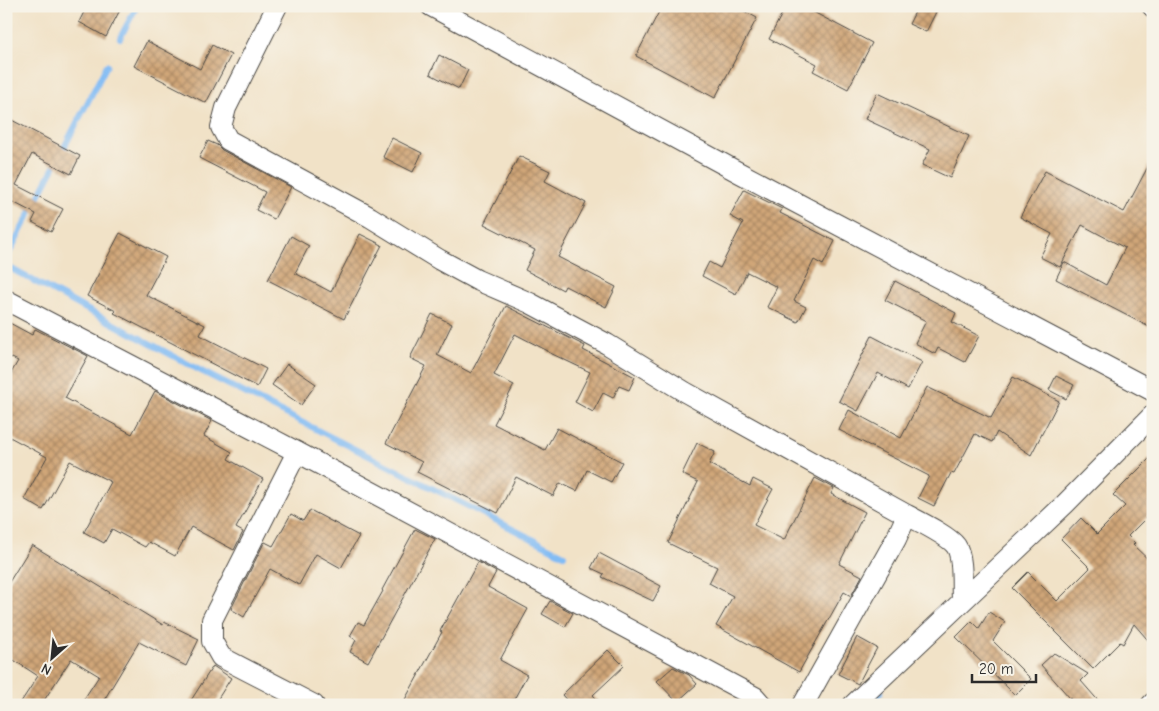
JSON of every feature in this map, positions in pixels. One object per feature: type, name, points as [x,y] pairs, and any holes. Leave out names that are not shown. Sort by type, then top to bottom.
[{"type":"street","points":[[277,6],[226,108],[221,127],[228,140],[370,217],[447,264],[477,280],[530,303],[607,344],[685,392],[940,533],[956,546],[961,562],[962,600]]},
{"type":"street","points":[[431,6],[738,172],[1153,391]]},
{"type":"street","points":[[6,300],[297,452],[755,697],[762,705]]},
{"type":"street","points":[[857,703],[962,600],[1065,504],[1153,416]]},
{"type":"street","points":[[297,452],[212,620],[212,641],[221,657],[305,703]]},
{"type":"street","points":[[803,705],[896,539],[907,515]]},
{"type":"building","points":[[87,6],[122,6],[106,37],[79,22]]},
{"type":"building","points":[[662,6],[735,6],[757,18],[715,98],[636,56]]},
{"type":"building","points":[[786,6],[802,6],[872,43],[848,89],[813,71],[817,64],[769,39]]},
{"type":"building","points":[[918,6],[939,6],[926,32],[909,24]]},
{"type":"building","points":[[147,41],[200,69],[212,45],[231,55],[206,103],[134,66]]},
{"type":"building","points":[[439,55],[468,70],[459,89],[430,74]]},
{"type":"building","points":[[877,93],[969,136],[950,178],[922,165],[930,149],[865,119]]},
{"type":"building","points":[[6,117],[80,156],[71,174],[32,154],[16,185],[63,209],[51,232],[32,222],[36,214],[9,200],[6,204]]},
{"type":"building","points":[[392,138],[422,153],[413,172],[383,157]]},
{"type":"building","points":[[208,141],[291,187],[274,219],[256,210],[265,192],[199,158]]},
{"type":"building","points":[[519,156],[550,171],[545,181],[586,203],[558,257],[616,287],[606,307],[565,286],[563,290],[525,270],[535,250],[484,224]]},
{"type":"building","points":[[1153,157],[1153,329],[1056,279],[1064,262],[1106,285],[1125,248],[1082,225],[1060,267],[1040,257],[1052,234],[1020,217],[1045,171],[1124,212]]},
{"type":"building","points":[[744,190],[782,209],[780,213],[835,241],[823,265],[814,260],[794,301],[806,307],[798,322],[767,307],[777,287],[747,272],[736,294],[702,276],[709,262],[720,268],[743,223],[730,216]]},
{"type":"building","points":[[120,233],[166,257],[146,295],[205,325],[200,335],[266,369],[257,387],[114,313],[116,311],[87,296]]},
{"type":"building","points":[[360,234],[382,245],[344,319],[268,280],[291,236],[309,246],[295,273],[331,292]]},
{"type":"building","points":[[895,281],[956,313],[952,322],[979,336],[965,362],[938,348],[935,354],[915,343],[926,321],[885,300]]},
{"type":"building","points":[[506,306],[585,346],[583,350],[635,377],[629,390],[619,386],[613,398],[603,393],[593,412],[575,402],[590,372],[515,334],[494,375],[514,385],[494,424],[545,450],[557,428],[622,462],[611,482],[587,470],[577,491],[560,483],[553,496],[516,477],[498,513],[417,472],[422,462],[386,443],[426,366],[410,358],[432,314],[452,324],[437,355],[471,373]]},
{"type":"building","points":[[6,321],[32,335],[35,329],[88,356],[65,398],[132,434],[155,391],[212,421],[204,436],[232,452],[228,459],[263,479],[236,528],[243,532],[234,550],[191,527],[175,556],[149,542],[145,547],[112,529],[104,543],[84,532],[111,482],[70,461],[43,510],[24,499],[47,457],[6,435],[6,382],[18,361],[6,355]]},
{"type":"building","points":[[872,336],[922,362],[908,389],[878,373],[858,411],[839,401]]},
{"type":"building","points":[[287,364],[316,384],[301,405],[272,385]]},
{"type":"building","points":[[1056,376],[1074,385],[1066,399],[1049,390]]},
{"type":"building","points":[[1013,377],[1059,401],[1031,455],[997,432],[992,442],[975,434],[954,474],[951,473],[934,506],[918,498],[929,476],[839,430],[849,410],[901,438],[927,387],[991,418]]},
{"type":"building","points":[[697,443],[715,452],[709,464],[750,486],[753,479],[773,489],[754,525],[784,540],[815,478],[834,488],[831,494],[865,512],[839,564],[862,576],[851,596],[844,592],[799,672],[716,626],[733,596],[709,583],[717,567],[668,543],[698,482],[682,474]]},
{"type":"building","points":[[1153,455],[1153,511],[1128,536],[1135,543],[1133,545],[1153,564],[1153,646],[1134,624],[1123,644],[1120,642],[1093,669],[1012,588],[1028,572],[1057,601],[1090,568],[1061,539],[1081,518],[1097,534],[1125,506],[1113,495]]},
{"type":"building","points":[[310,510],[359,536],[341,568],[316,554],[299,585],[270,569],[244,617],[231,609],[264,543],[273,546],[291,514],[303,521]]},
{"type":"building","points":[[415,529],[435,539],[368,662],[350,652],[356,640],[350,636],[358,622],[364,625]]},
{"type":"building","points":[[32,545],[163,625],[164,622],[199,639],[186,666],[139,642],[101,705],[80,705],[99,676],[71,659],[41,705],[19,705],[38,676],[6,655],[6,587]]},
{"type":"building","points":[[599,553],[661,586],[653,601],[602,577],[604,574],[591,568]]},
{"type":"building","points":[[478,562],[496,572],[488,587],[528,609],[500,660],[527,675],[511,705],[402,705],[442,632],[440,631]]},
{"type":"building","points":[[550,601],[573,613],[565,627],[542,614]]},
{"type":"building","points":[[989,612],[1005,622],[993,641],[1031,679],[1015,695],[956,637],[972,621],[979,628]]},
{"type":"building","points":[[857,637],[877,648],[858,684],[838,674]]},
{"type":"building","points":[[608,650],[624,666],[593,695],[602,705],[571,705],[562,695]]},
{"type":"building","points":[[1054,653],[1088,674],[1081,681],[1102,705],[1076,705],[1041,665]]},
{"type":"building","points":[[213,666],[231,678],[214,705],[188,705]]},
{"type":"building","points":[[673,667],[689,675],[697,684],[677,702],[657,681]]},
{"type":"waterway","points":[[120,38],[137,6]]},
{"type":"waterway","points":[[6,259],[107,65]]},
{"type":"waterway","points":[[6,266],[203,372],[564,555]]},
{"type":"waterway","points":[[869,705],[881,692]]}]
